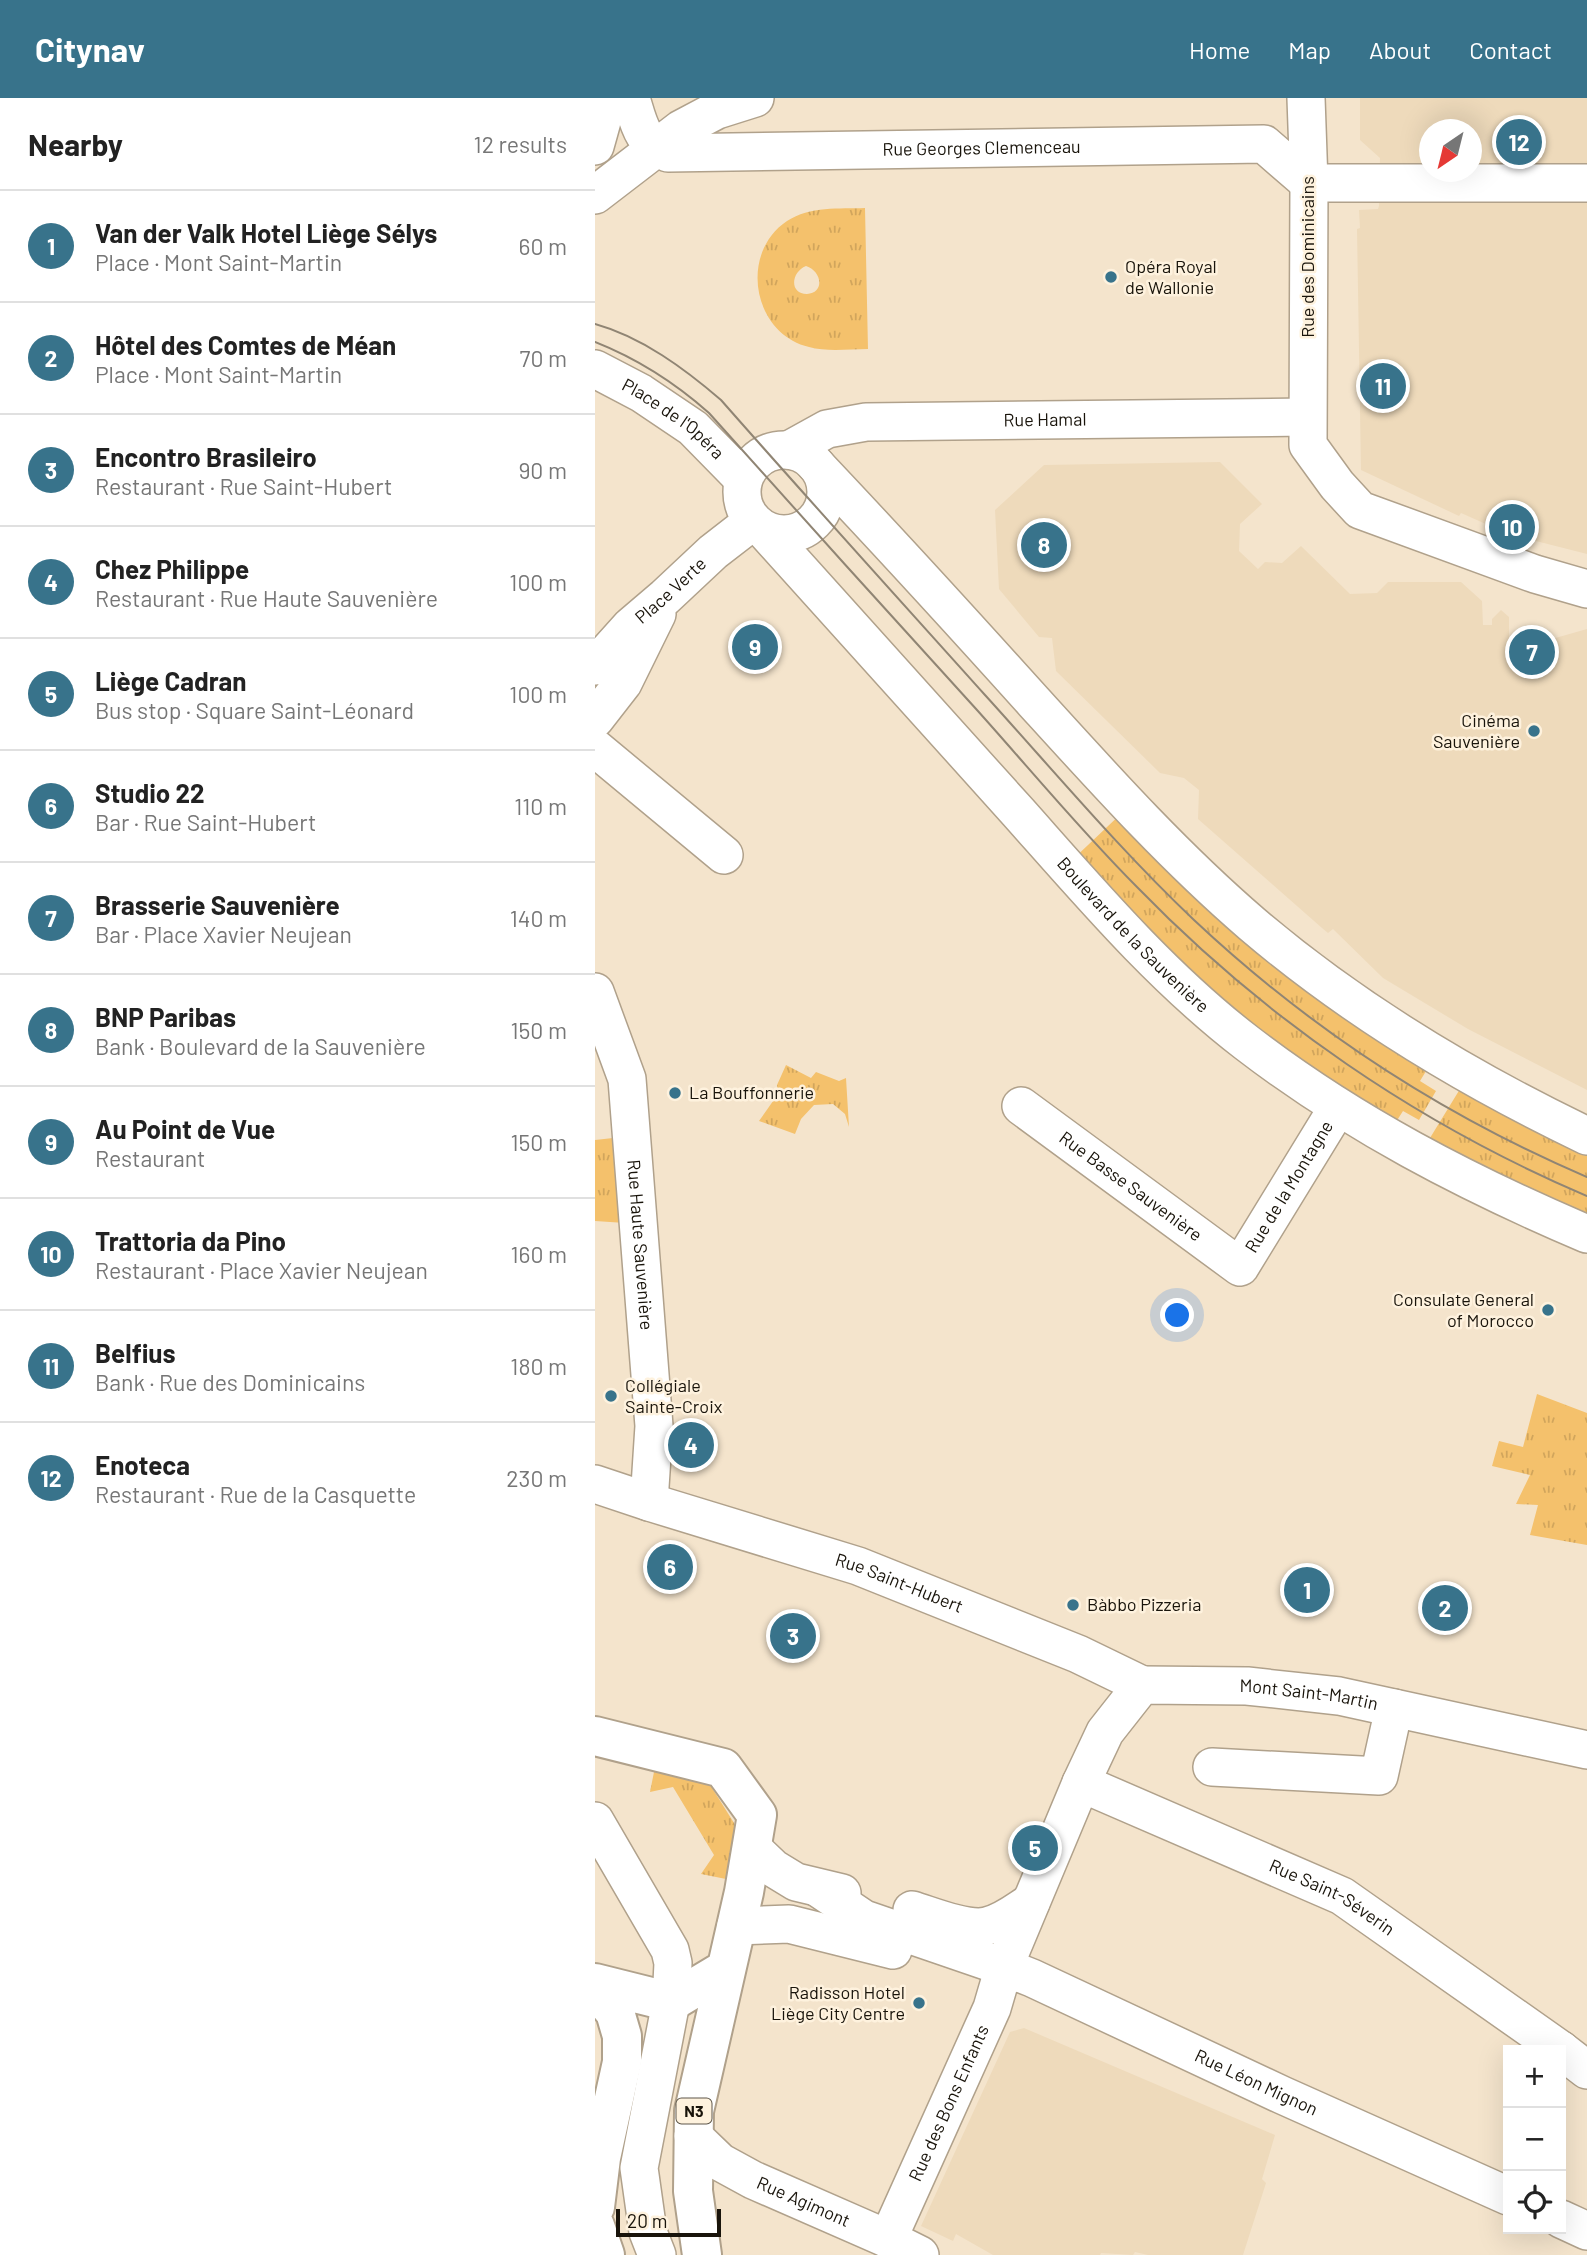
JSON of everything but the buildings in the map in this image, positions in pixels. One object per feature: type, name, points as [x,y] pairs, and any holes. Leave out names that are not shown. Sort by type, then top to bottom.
[{"type":"main road","name":"N3","points":[[598,1730],[723,1768],[757,1815],[753,1848],[697,2094],[693,2136],[695,2214],[702,2255]]},
{"type":"main road","points":[[595,1985],[671,2003],[726,1969]]},
{"type":"main road","points":[[595,1985],[615,2012],[622,2036],[622,2062],[601,2158],[595,2207]]},
{"type":"main road","points":[[595,2226],[605,2255]]},
{"type":"street","points":[[595,146],[602,121],[598,98]]},
{"type":"street","points":[[631,98],[640,128],[651,143]]},
{"type":"street","points":[[595,195],[651,143],[717,110],[755,98]]},
{"type":"street","name":"Rue des Dominicains","points":[[1306,98],[1310,183],[1308,445],[1337,485],[1360,510],[1535,574],[1587,589]]},
{"type":"street","name":"Rue Georges Clemenceau","points":[[651,143],[668,153],[1264,144],[1310,183]]},
{"type":"street","points":[[1310,183],[1587,183]]},
{"type":"street","name":"Place de l'Opéra","points":[[595,369],[641,393],[693,428],[743,479]]},
{"type":"street","name":"Rue Hamal","points":[[802,456],[827,429],[866,422],[1307,417]]},
{"type":"street","points":[[774,450],[802,456],[822,475],[826,489],[824,504],[817,517],[807,527],[793,533],[778,534],[758,525],[745,508],[741,494],[743,479],[750,466],[760,456],[774,450]]},
{"type":"street","points":[[802,456],[1128,806],[1251,922],[1345,996],[1444,1060],[1486,1085],[1587,1136]]},
{"type":"street","name":"Place Verte","points":[[595,666],[631,626],[713,552],[758,525]]},
{"type":"street","name":"Boulevard de la Sauvenière","points":[[758,525],[1154,963],[1246,1042],[1338,1108],[1432,1161],[1587,1234]]},
{"type":"street","points":[[595,719],[624,683],[666,597]]},
{"type":"street","points":[[595,748],[724,855]]},
{"type":"street","name":"Rue Haute Sauvenière","points":[[595,992],[627,1079],[654,1426],[649,1503]]},
{"type":"street","name":"Rue Basse Sauvenière","points":[[1021,1106],[1240,1267]]},
{"type":"street","name":"Rue de la Montagne","points":[[1240,1267],[1338,1108]]},
{"type":"street","name":"Rue Saint-Hubert","points":[[595,1484],[858,1566],[1078,1654],[1142,1685]]},
{"type":"street","points":[[1081,1783],[1105,1732],[1142,1685]]},
{"type":"street","name":"Mont Saint-Martin","points":[[1142,1685],[1247,1685],[1339,1696],[1587,1750]]},
{"type":"street","points":[[1212,1767],[1379,1776],[1394,1708]]},
{"type":"street","name":"Rue des Bons Enfants","points":[[888,2239],[992,2008],[1004,1967],[1081,1783]]},
{"type":"street","name":"Rue Saint-Séverin","points":[[1081,1783],[1342,1896],[1554,2045]]},
{"type":"street","points":[[595,1821],[670,1950],[673,1963],[671,2003],[639,2168],[648,2232],[657,2255]]},
{"type":"street","name":"Rue Léon Mignon","points":[[753,1848],[773,1868],[796,1882],[874,1899],[970,1927],[985,1927],[1002,1921],[1031,1902]]},
{"type":"street","name":"Rue Léon Mignon","points":[[818,1888],[864,1919],[1004,1967],[1503,2194]]},
{"type":"street","name":"Rue Léon Mignon","points":[[736,1926],[789,1924],[954,1963],[1004,1967]]},
{"type":"street","name":"Rue Saint-Séverin","points":[[1566,2054],[1587,2070]]},
{"type":"street","name":"Rue Agimont","points":[[693,2136],[720,2162],[753,2180],[920,2255]]},
{"type":"street","points":[[1566,2221],[1587,2231]]},
{"type":"shaded area","points":[[1360,98],[1587,98],[1587,554],[1532,540],[1531,544],[1461,513],[1459,516],[1361,470],[1357,229],[1360,228],[1359,210],[1378,209],[1379,206],[1380,158],[1360,140]]},
{"type":"shaded area","points":[[1220,462],[1262,504],[1240,524],[1239,551],[1258,569],[1265,562],[1282,563],[1301,546],[1350,594],[1377,593],[1388,582],[1461,582],[1482,601],[1483,625],[1492,625],[1492,619],[1501,610],[1509,617],[1509,642],[1517,649],[1587,629],[1587,1090],[1468,1029],[1383,978],[1333,929],[1328,933],[1322,928],[1198,819],[1199,790],[1184,778],[1160,773],[1056,671],[1052,638],[1039,637],[999,589],[995,510],[1044,465]]},
{"type":"shaded area","points":[[1024,2028],[1275,2135],[1262,2179],[1266,2183],[1243,2255],[1148,2255],[1135,2252],[1133,2255],[993,2255],[956,2234],[953,2241],[921,2226],[1010,2032]]},
{"type":"green space","points":[[865,208],[868,349],[816,349],[790,339],[775,326],[764,309],[759,291],[758,271],[762,252],[772,235],[796,216],[815,211]],"holes":[[[806,266],[818,277],[819,286],[813,293],[801,293],[795,287],[795,277]]]},
{"type":"green space","points":[[1126,809],[1434,1058],[1420,1081],[1436,1091],[1419,1120],[1403,1111],[1389,1133],[1340,1103],[1069,863]]},
{"type":"green space","points":[[786,1065],[811,1078],[816,1072],[839,1081],[846,1078],[849,1127],[845,1114],[833,1104],[814,1105],[801,1119],[795,1134],[759,1121],[778,1094],[777,1085]]},
{"type":"green space","points":[[1460,1089],[1587,1141],[1587,1231],[1422,1151]]},
{"type":"green space","points":[[613,1138],[625,1223],[595,1221],[595,1140]]},
{"type":"green space","points":[[1537,1394],[1587,1413],[1587,1545],[1530,1535],[1538,1505],[1516,1504],[1530,1475],[1492,1466],[1499,1441],[1523,1447]]},
{"type":"green space","points":[[655,1767],[709,1783],[736,1829],[726,1879],[701,1874],[714,1855],[673,1787],[650,1792]]},
{"type":"tram line","points":[[595,324],[629,337],[662,355],[721,400],[1114,838],[1194,920],[1238,960],[1379,1066],[1481,1126],[1587,1177]]},
{"type":"tram line","points":[[595,342],[655,372],[709,413],[1096,844],[1186,935],[1238,981],[1291,1024],[1404,1101],[1463,1136],[1587,1196]]},
{"type":"place","name":"Enoteca","points":[[1519,142]]},
{"type":"place","name":"Opéra Royal de Wallonie","points":[[1111,277]]},
{"type":"place","name":"Belfius","points":[[1383,386]]},
{"type":"place","name":"Trattoria da Pino","points":[[1512,527]]},
{"type":"place","name":"BNP Paribas","points":[[1044,545]]},
{"type":"place","name":"Au Point de Vue","points":[[755,647]]},
{"type":"place","name":"Brasserie Sauvenière","points":[[1532,652]]},
{"type":"place","name":"Cinéma Sauvenière","points":[[1534,731]]},
{"type":"place","name":"La Bouffonnerie","points":[[675,1093]]},
{"type":"place","name":"Consulate General of Morocco","points":[[1548,1310]]},
{"type":"place","name":"Collégiale Sainte-Croix","points":[[611,1396]]},
{"type":"place","name":"Chez Philippe","points":[[691,1445]]},
{"type":"place","name":"Studio 22","points":[[670,1567]]},
{"type":"place","name":"Van der Valk Hotel Liège Sélys","points":[[1307,1590]]},
{"type":"place","name":"Bàbbo Pizzeria","points":[[1073,1605]]},
{"type":"place","name":"Hôtel des Comtes de Méan","points":[[1445,1608]]},
{"type":"place","name":"Encontro Brasileiro","points":[[793,1636]]},
{"type":"place","name":"Liège Cadran","points":[[1035,1848]]},
{"type":"place","name":"Radisson Hotel Liège City Centre","points":[[919,2003]]}]
